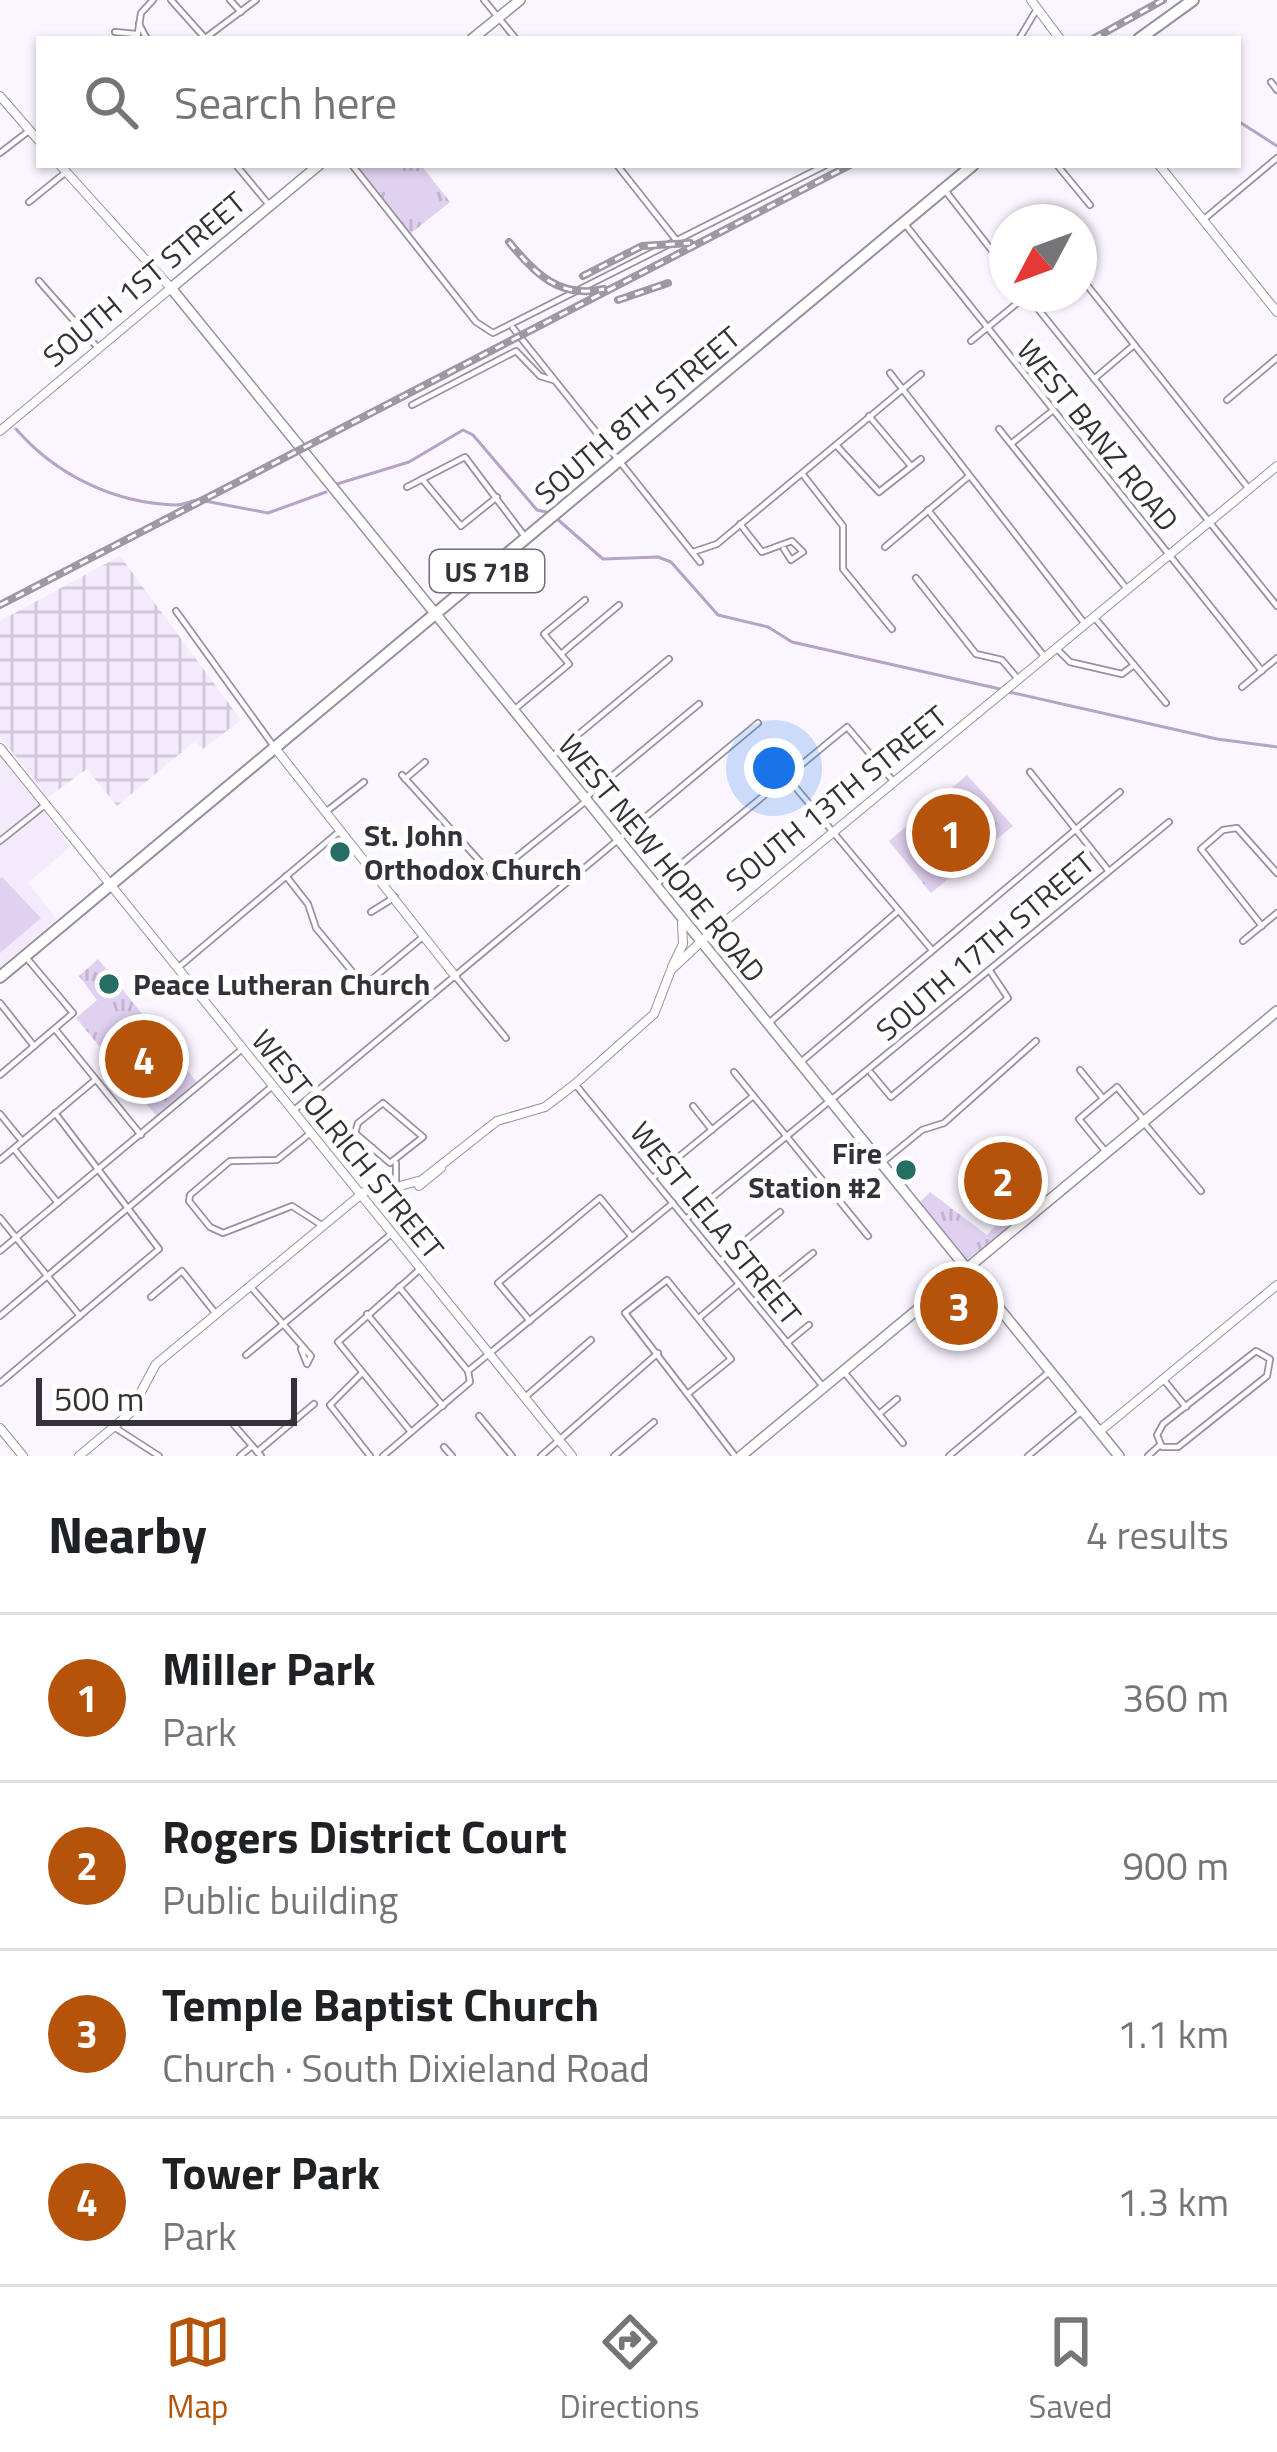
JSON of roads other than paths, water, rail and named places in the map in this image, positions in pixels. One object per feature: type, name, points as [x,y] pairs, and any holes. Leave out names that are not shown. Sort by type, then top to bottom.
[{"type":"main road","points":[[476,36],[520,0]]},
{"type":"main road","points":[[1143,36],[1193,0]]},
{"type":"main road","name":"SOUTH 1ST STREET","points":[[171,288],[315,168]]},
{"type":"main road","name":"SOUTH 8TH STREET","points":[[0,977],[970,168]]},
{"type":"main road","name":"WEST NEW HOPE ROAD","points":[[171,288],[1118,1456]]},
{"type":"main road","points":[[738,1456],[1277,1011]]},
{"type":"street","points":[[115,32],[136,36],[138,23],[153,0]]},
{"type":"street","points":[[171,0],[203,36]]},
{"type":"street","points":[[230,0],[241,12]]},
{"type":"street","points":[[208,36],[256,0]]},
{"type":"street","points":[[484,0],[513,36]]},
{"type":"street","points":[[1020,36],[1034,4]]},
{"type":"street","points":[[1034,4],[1058,36]]},
{"type":"street","points":[[138,23],[145,36]]},
{"type":"street","points":[[1271,82],[1277,90]]},
{"type":"street","points":[[0,96],[36,137]]},
{"type":"street","points":[[0,153],[30,130]]},
{"type":"street","points":[[1203,220],[1277,158]]},
{"type":"street","points":[[29,202],[63,168],[171,288]]},
{"type":"street","points":[[238,168],[270,206]]},
{"type":"street","points":[[355,168],[402,222],[476,322],[493,333],[512,328],[820,168]]},
{"type":"street","points":[[619,168],[677,241]]},
{"type":"street","points":[[1059,168],[1089,204]]},
{"type":"street","points":[[1161,168],[1277,312]]},
{"type":"street","points":[[944,189],[989,246]]},
{"type":"street","name":"WEST BANZ ROAD","points":[[904,224],[1262,671]]},
{"type":"street","points":[[39,281],[98,348]]},
{"type":"street","name":"SOUTH 1ST STREET","points":[[0,430],[171,288]]},
{"type":"street","points":[[1097,298],[1249,489]]},
{"type":"street","points":[[971,341],[1006,312]]},
{"type":"street","points":[[1041,312],[1277,606]]},
{"type":"street","points":[[512,328],[700,562]]},
{"type":"street","points":[[1094,379],[1134,345]]},
{"type":"street","points":[[412,405],[516,351],[540,376],[553,380]]},
{"type":"street","points":[[1227,400],[1277,358]]},
{"type":"street","points":[[890,373],[968,477],[1166,703]]},
{"type":"street","points":[[692,552],[702,552],[740,524],[921,374]]},
{"type":"street","points":[[1012,443],[1052,411]]},
{"type":"street","points":[[869,416],[911,466]]},
{"type":"street","points":[[999,429],[1127,590]]},
{"type":"street","points":[[837,446],[879,491],[920,458]]},
{"type":"street","points":[[407,487],[465,457],[526,539]]},
{"type":"street","name":"SOUTH 13TH STREET","points":[[79,1456],[134,1407],[149,1370],[358,1196],[378,1186],[426,1184],[497,1121],[545,1107],[574,1084],[654,1014],[671,970],[699,944],[1277,466]]},
{"type":"street","points":[[802,475],[843,526],[843,569],[892,629]]},
{"type":"street","points":[[885,547],[968,477]]},
{"type":"street","points":[[422,479],[461,526],[497,497]]},
{"type":"street","points":[[928,510],[1046,657]]},
{"type":"street","points":[[740,524],[762,552],[784,548]]},
{"type":"street","points":[[916,578],[976,654],[1002,660],[1018,680]]},
{"type":"street","points":[[513,711],[569,664],[544,634],[585,600]]},
{"type":"street","points":[[561,654],[619,605]]},
{"type":"street","points":[[176,611],[275,748],[506,1038]]},
{"type":"street","points":[[1056,648],[1070,662],[1122,674],[1134,665]]},
{"type":"street","points":[[1242,687],[1277,658]]},
{"type":"street","points":[[550,758],[669,659]]},
{"type":"street","points":[[425,762],[403,777],[493,876],[699,704]]},
{"type":"street","points":[[290,1113],[758,723]]},
{"type":"street","points":[[653,886],[847,727],[894,782]]},
{"type":"street","name":"WEST OLRICH STREET","points":[[0,748],[290,1113],[572,1456]]},
{"type":"street","points":[[1030,772],[1108,870]]},
{"type":"street","points":[[786,776],[932,950]]},
{"type":"street","points":[[327,811],[364,782]]},
{"type":"street","points":[[797,1064],[1120,792]]},
{"type":"street","points":[[0,841],[45,806]]},
{"type":"street","name":"SOUTH 17TH STREET","points":[[686,1219],[1169,822]]},
{"type":"street","points":[[1262,926],[1202,848],[1232,828],[1243,832],[1277,873]]},
{"type":"street","points":[[176,969],[341,830]]},
{"type":"street","points":[[286,876],[308,904],[316,928],[360,981],[371,980],[425,935]]},
{"type":"street","points":[[370,912],[395,898]]},
{"type":"street","points":[[765,1025],[898,911]]},
{"type":"street","points":[[1243,941],[1277,913]]},
{"type":"street","points":[[671,970],[682,944],[682,923]]},
{"type":"street","points":[[0,1075],[73,1013],[26,956]]},
{"type":"street","points":[[869,1072],[891,1096],[1008,998],[990,971]]},
{"type":"street","points":[[0,1003],[34,1046]]},
{"type":"street","points":[[55,1028],[141,1135]]},
{"type":"street","points":[[880,1164],[922,1130],[944,1123],[1036,1041]]},
{"type":"street","points":[[0,1251],[241,1050]]},
{"type":"street","points":[[1079,1070],[1102,1097]]},
{"type":"street","points":[[734,1072],[868,1236]]},
{"type":"street","points":[[0,1160],[95,1080]]},
{"type":"street","name":"WEST LELA STREET","points":[[574,1084],[824,1389]]},
{"type":"street","points":[[1106,1152],[1078,1119],[1117,1087],[1202,1191]]},
{"type":"street","points":[[0,1316],[271,1088]]},
{"type":"street","points":[[653,1178],[752,1097]]},
{"type":"street","points":[[396,1163],[355,1132],[358,1123],[383,1103],[424,1137],[396,1163],[396,1187]]},
{"type":"street","points":[[693,1106],[712,1130]]},
{"type":"street","points":[[0,1383],[156,1254],[158,1245],[55,1113]]},
{"type":"street","points":[[0,1114],[22,1141]]},
{"type":"street","points":[[308,1135],[277,1160],[230,1161],[189,1198],[209,1227],[223,1233],[292,1206],[323,1226]]},
{"type":"street","points":[[14,1148],[58,1203]]},
{"type":"street","points":[[362,1159],[374,1148]]},
{"type":"street","points":[[530,1321],[497,1283],[600,1198],[632,1237]]},
{"type":"street","points":[[468,1371],[673,1203]]},
{"type":"street","points":[[720,1261],[780,1212]]},
{"type":"street","points":[[0,1218],[80,1316]]},
{"type":"street","points":[[246,1355],[390,1235]]},
{"type":"street","points":[[754,1301],[813,1253]]},
{"type":"street","points":[[411,1432],[338,1342],[419,1270]]},
{"type":"street","points":[[151,1297],[182,1271],[216,1313]]},
{"type":"street","points":[[691,1392],[731,1359],[667,1280],[626,1313],[691,1392],[705,1420],[738,1456]]},
{"type":"street","points":[[699,1318],[739,1284]]},
{"type":"street","points":[[250,1286],[301,1349]]},
{"type":"street","points":[[1099,1432],[1277,1286]]},
{"type":"street","points":[[387,1455],[470,1382],[468,1371],[399,1287]]},
{"type":"street","points":[[367,1314],[443,1406]]},
{"type":"street","points":[[787,1343],[809,1325]]},
{"type":"street","points":[[524,1398],[591,1340]]},
{"type":"street","points":[[542,1456],[658,1353]]},
{"type":"street","points":[[1250,1354],[1267,1354],[1271,1369],[1261,1382],[1178,1447],[1170,1451],[1160,1445],[1158,1430],[1250,1354]]},
{"type":"street","points":[[844,1372],[902,1442]]},
{"type":"street","points":[[949,1456],[1049,1372]]},
{"type":"street","points":[[362,1373],[331,1401],[370,1456]]},
{"type":"street","points":[[1163,1379],[1187,1408]]},
{"type":"street","points":[[880,1414],[897,1399]]},
{"type":"street","points":[[240,1456],[257,1451],[314,1404]]},
{"type":"street","points":[[1028,1456],[1082,1411]]},
{"type":"street","points":[[479,1416],[512,1456]]},
{"type":"street","points":[[614,1456],[654,1422]]},
{"type":"street","points":[[234,1425],[257,1451]]},
{"type":"street","points":[[114,1427],[159,1456]]},
{"type":"street","points":[[0,1428],[23,1456]]},
{"type":"street","points":[[1148,1456],[1160,1445]]},
{"type":"street","points":[[444,1447],[452,1456]]},
{"type":"waterway","points":[[1241,123],[1277,146]]},
{"type":"waterway","points":[[16,429],[49,460],[108,492],[175,505],[201,499]]},
{"type":"waterway","points":[[337,484],[409,462],[463,430],[473,435],[537,510],[551,513]]},
{"type":"waterway","points":[[205,501],[268,513],[326,492]]},
{"type":"waterway","points":[[556,518],[603,559],[658,557],[671,562],[718,615],[768,627],[792,642],[1000,689]]},
{"type":"waterway","points":[[1009,692],[1217,739],[1277,747]]},
{"type":"railway","points":[[1098,36],[1163,0]]},
{"type":"railway","points":[[0,605],[844,168]]},
{"type":"railway","points":[[509,242],[561,287],[604,289]]},
{"type":"railway","points":[[583,276],[642,246],[690,243]]},
{"type":"railway","points":[[618,300],[668,283]]},
{"type":"place","name":"Miller Park","points":[[951,833]]},
{"type":"place","name":"St. John Orthodox Church","points":[[340,852]]},
{"type":"place","name":"Peace Lutheran Church","points":[[109,984]]},
{"type":"place","name":"Tower Park","points":[[144,1059]]},
{"type":"place","name":"Fire Station #2","points":[[906,1170]]},
{"type":"place","name":"Rogers District Court","points":[[1003,1181]]},
{"type":"place","name":"Temple Baptist Church","points":[[959,1306]]}]
